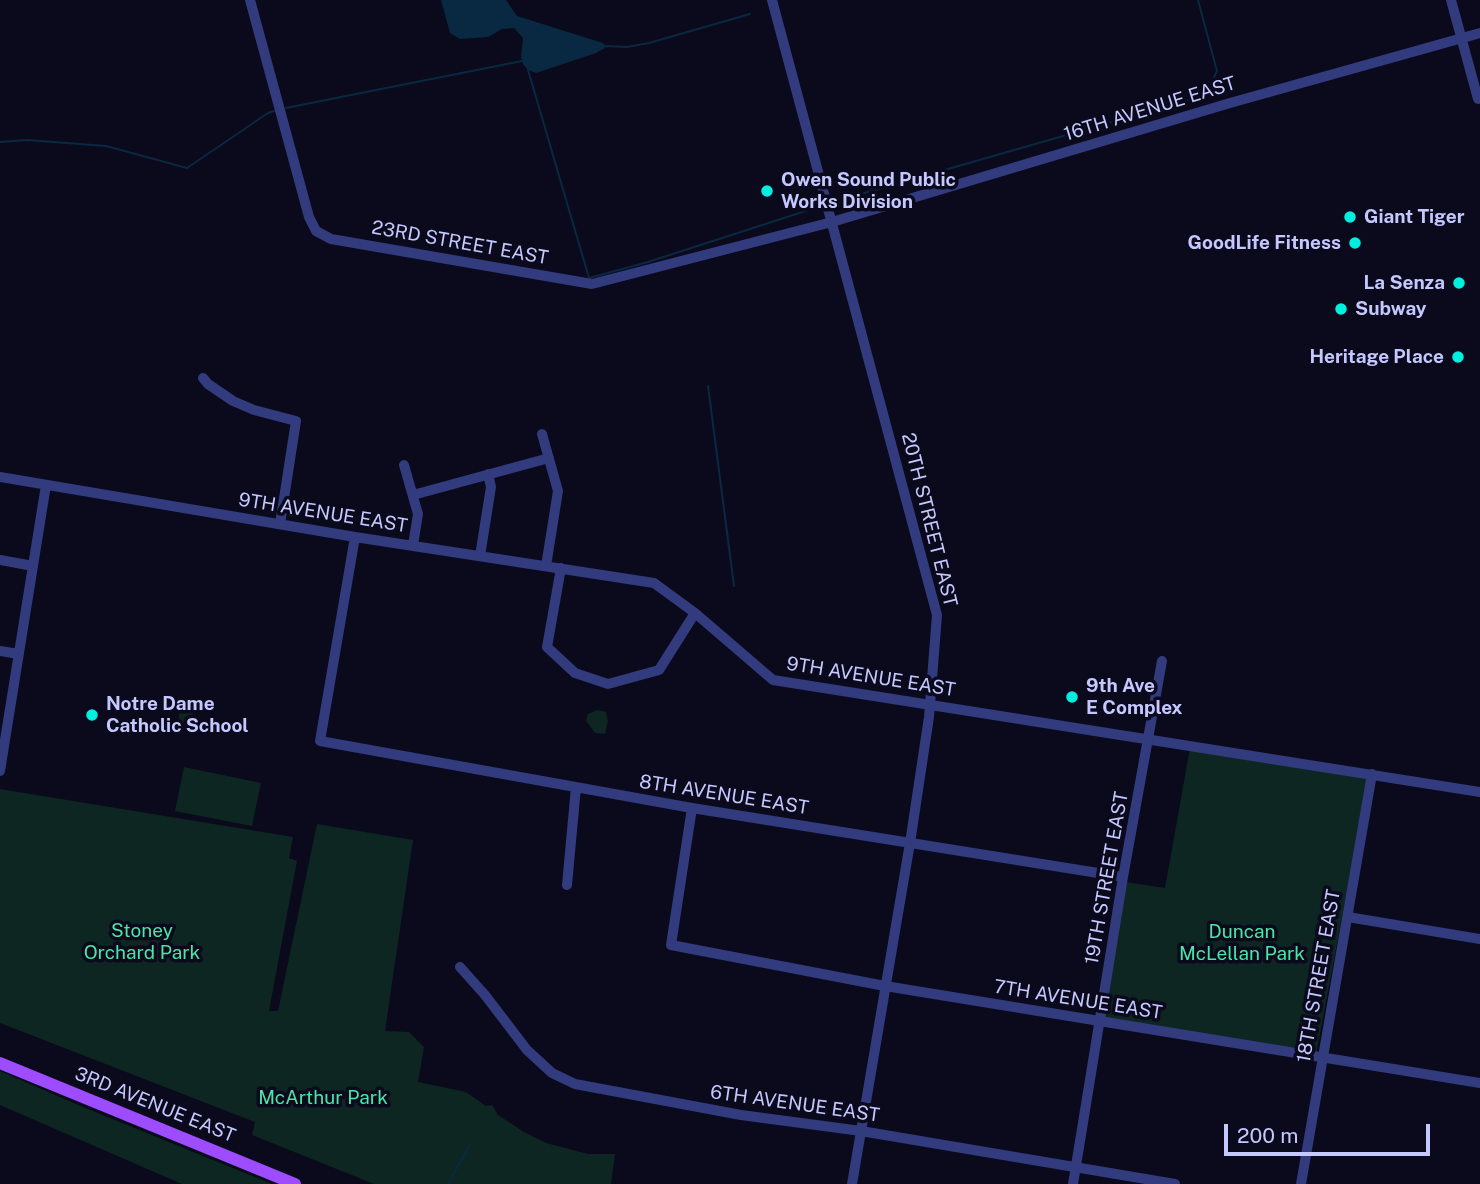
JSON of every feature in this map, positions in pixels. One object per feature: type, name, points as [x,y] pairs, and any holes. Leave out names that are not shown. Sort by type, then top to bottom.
[{"type":"main road","name":"3RD AVENUE EAST","points":[[0,1063],[295,1184]]},
{"type":"street","name":"23RD STREET EAST","points":[[250,0],[309,217],[316,231],[331,239],[592,284],[832,222]]},
{"type":"street","name":"20TH STREET EAST","points":[[772,0],[937,615],[931,704],[852,1184]]},
{"type":"street","points":[[1451,0],[1478,99]]},
{"type":"street","name":"16TH AVENUE EAST","points":[[832,222],[1219,106],[1480,33]]},
{"type":"street","points":[[204,378],[208,384],[233,401],[254,411],[296,421],[280,524]]},
{"type":"street","points":[[542,434],[558,491],[546,566]]},
{"type":"street","points":[[413,495],[549,458]]},
{"type":"street","points":[[404,465],[418,514],[413,545]]},
{"type":"street","points":[[480,556],[491,487],[488,474]]},
{"type":"street","name":"9TH AVENUE EAST","points":[[0,477],[355,537],[654,583],[695,613],[773,680],[1480,792]]},
{"type":"street","points":[[0,771],[46,485]]},
{"type":"street","name":"8TH AVENUE EAST","points":[[355,537],[320,741],[692,808],[1123,877]]},
{"type":"street","points":[[0,561],[33,566]]},
{"type":"street","points":[[561,568],[547,647],[575,673],[603,683],[608,684],[659,670],[695,613]]},
{"type":"street","points":[[0,651],[19,654]]},
{"type":"street","name":"19TH STREET EAST","points":[[1073,1184],[1123,877],[1162,661]]},
{"type":"street","name":"18TH STREET EAST","points":[[1301,1184],[1372,774]]},
{"type":"street","points":[[566,885],[576,788]]},
{"type":"street","name":"7TH AVENUE EAST","points":[[692,808],[671,945],[885,986],[1480,1083]]},
{"type":"street","points":[[1348,917],[1480,939]]},
{"type":"street","name":"6TH AVENUE EAST","points":[[460,967],[527,1050],[545,1068],[566,1081],[741,1115],[861,1131],[1175,1184]]},
{"type":"green space","points":[[180,707],[194,709],[191,724],[178,722]]},
{"type":"green space","points":[[597,710],[606,712],[608,721],[605,734],[595,733],[586,721],[588,714]]},
{"type":"green space","name":"Duncan McLellan Park","points":[[1190,748],[1369,776],[1316,1054],[1103,1018],[1126,882],[1165,888]]},
{"type":"green space","points":[[184,767],[261,783],[252,826],[175,811]]},
{"type":"green space","points":[[0,789],[293,837],[289,858],[297,861],[269,1011],[278,1011],[317,824],[413,840],[385,1031],[409,1032],[424,1047],[418,1082],[466,1092],[486,1106],[492,1105],[498,1115],[546,1143],[588,1154],[615,1154],[611,1184],[374,1184],[252,1135],[255,1122],[0,1023]]},
{"type":"green space","points":[[0,1071],[272,1184],[182,1184],[0,1105]]},
{"type":"water","points":[[441,0],[506,0],[517,16],[603,43],[605,48],[536,73],[523,64],[523,38],[514,28],[502,29],[488,37],[460,39],[450,33]]},
{"type":"waterway","points":[[833,202],[1206,95],[1217,71],[1198,0]]},
{"type":"waterway","points":[[604,46],[627,47],[649,43],[750,14]]},
{"type":"waterway","points":[[286,108],[522,61]]},
{"type":"waterway","points":[[528,70],[589,278],[648,262],[821,206]]},
{"type":"waterway","points":[[0,142],[27,140],[106,146],[187,168],[274,111]]},
{"type":"waterway","points":[[708,386],[734,586]]},
{"type":"waterway","points":[[448,1184],[469,1146]]},
{"type":"place","name":"Owen Sound Public Works Division","points":[[767,191]]},
{"type":"place","name":"Giant Tiger","points":[[1350,217]]},
{"type":"place","name":"GoodLife Fitness","points":[[1355,243]]},
{"type":"place","name":"La Senza","points":[[1459,283]]},
{"type":"place","name":"Subway","points":[[1341,309]]},
{"type":"place","name":"Heritage Place","points":[[1458,357]]},
{"type":"place","name":"9th Ave E Complex","points":[[1072,697]]},
{"type":"place","name":"Notre Dame Catholic School","points":[[92,715]]},
{"type":"park label","name":"Stoney Orchard Park","points":[[142,942]]},
{"type":"park label","name":"McArthur Park","points":[[323,1098]]}]
